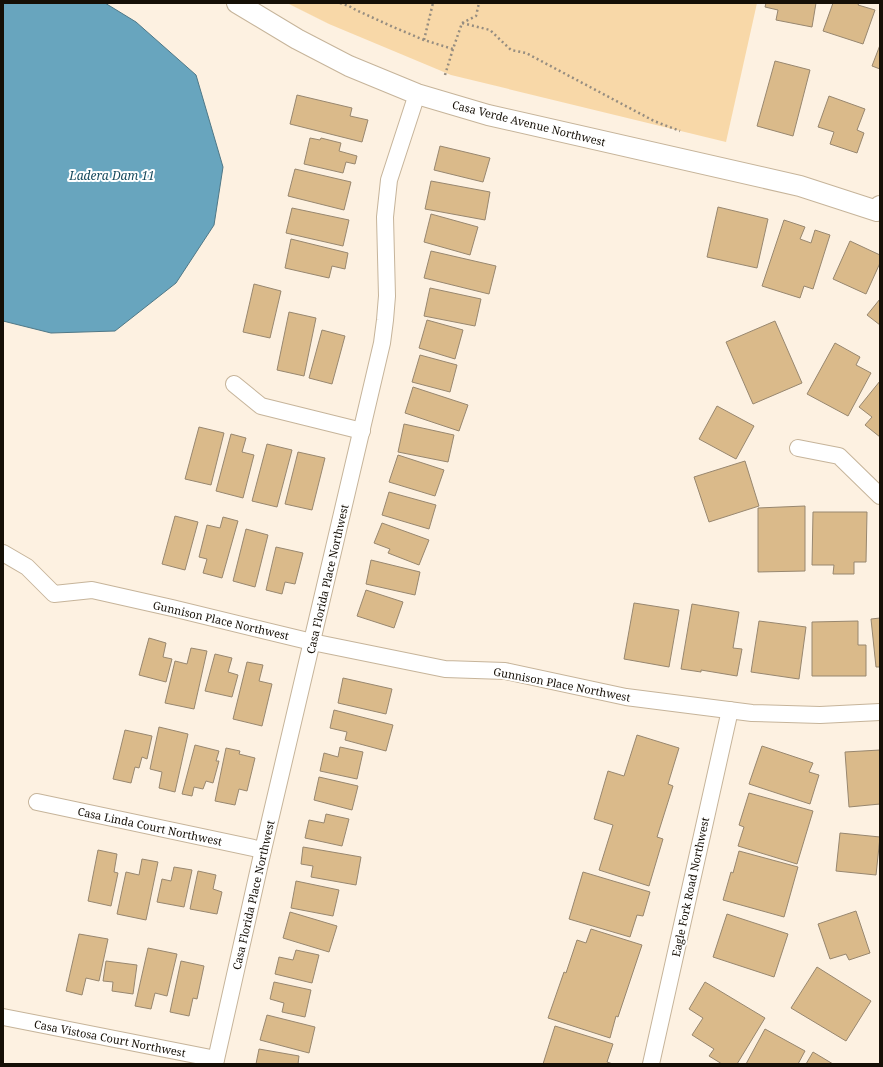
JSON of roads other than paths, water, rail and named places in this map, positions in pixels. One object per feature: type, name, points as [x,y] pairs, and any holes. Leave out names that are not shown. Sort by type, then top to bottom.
[{"type":"street","name":"Casa Verde Avenue Northwest","points":[[237,3],[296,39],[349,66],[417,94],[488,115],[800,186],[879,210]]},
{"type":"street","name":"Casa Florida Place Northwest","points":[[215,1061],[382,343],[386,320],[387,296],[385,217],[390,180],[417,94]]},
{"type":"street","points":[[234,384],[261,406],[362,431]]},
{"type":"street","points":[[798,448],[839,456],[880,496]]},
{"type":"street","name":"Gunnison Place Northwest","points":[[3,553],[27,567],[54,594],[92,590],[312,642],[445,669],[506,671],[626,696],[752,713],[820,715],[880,712]]},
{"type":"street","name":"Eagle Fork Road Northwest","points":[[651,1064],[730,710]]},
{"type":"street","name":"Casa Linda Court Northwest","points":[[38,802],[263,850]]},
{"type":"street","name":"Casa Vistosa Court Northwest","points":[[3,1017],[215,1061]]},
{"type":"water","name":"Ladera Dam 11","points":[[3,3],[105,3],[136,22],[196,75],[223,167],[214,225],[176,283],[115,331],[51,333],[3,321]]}]
